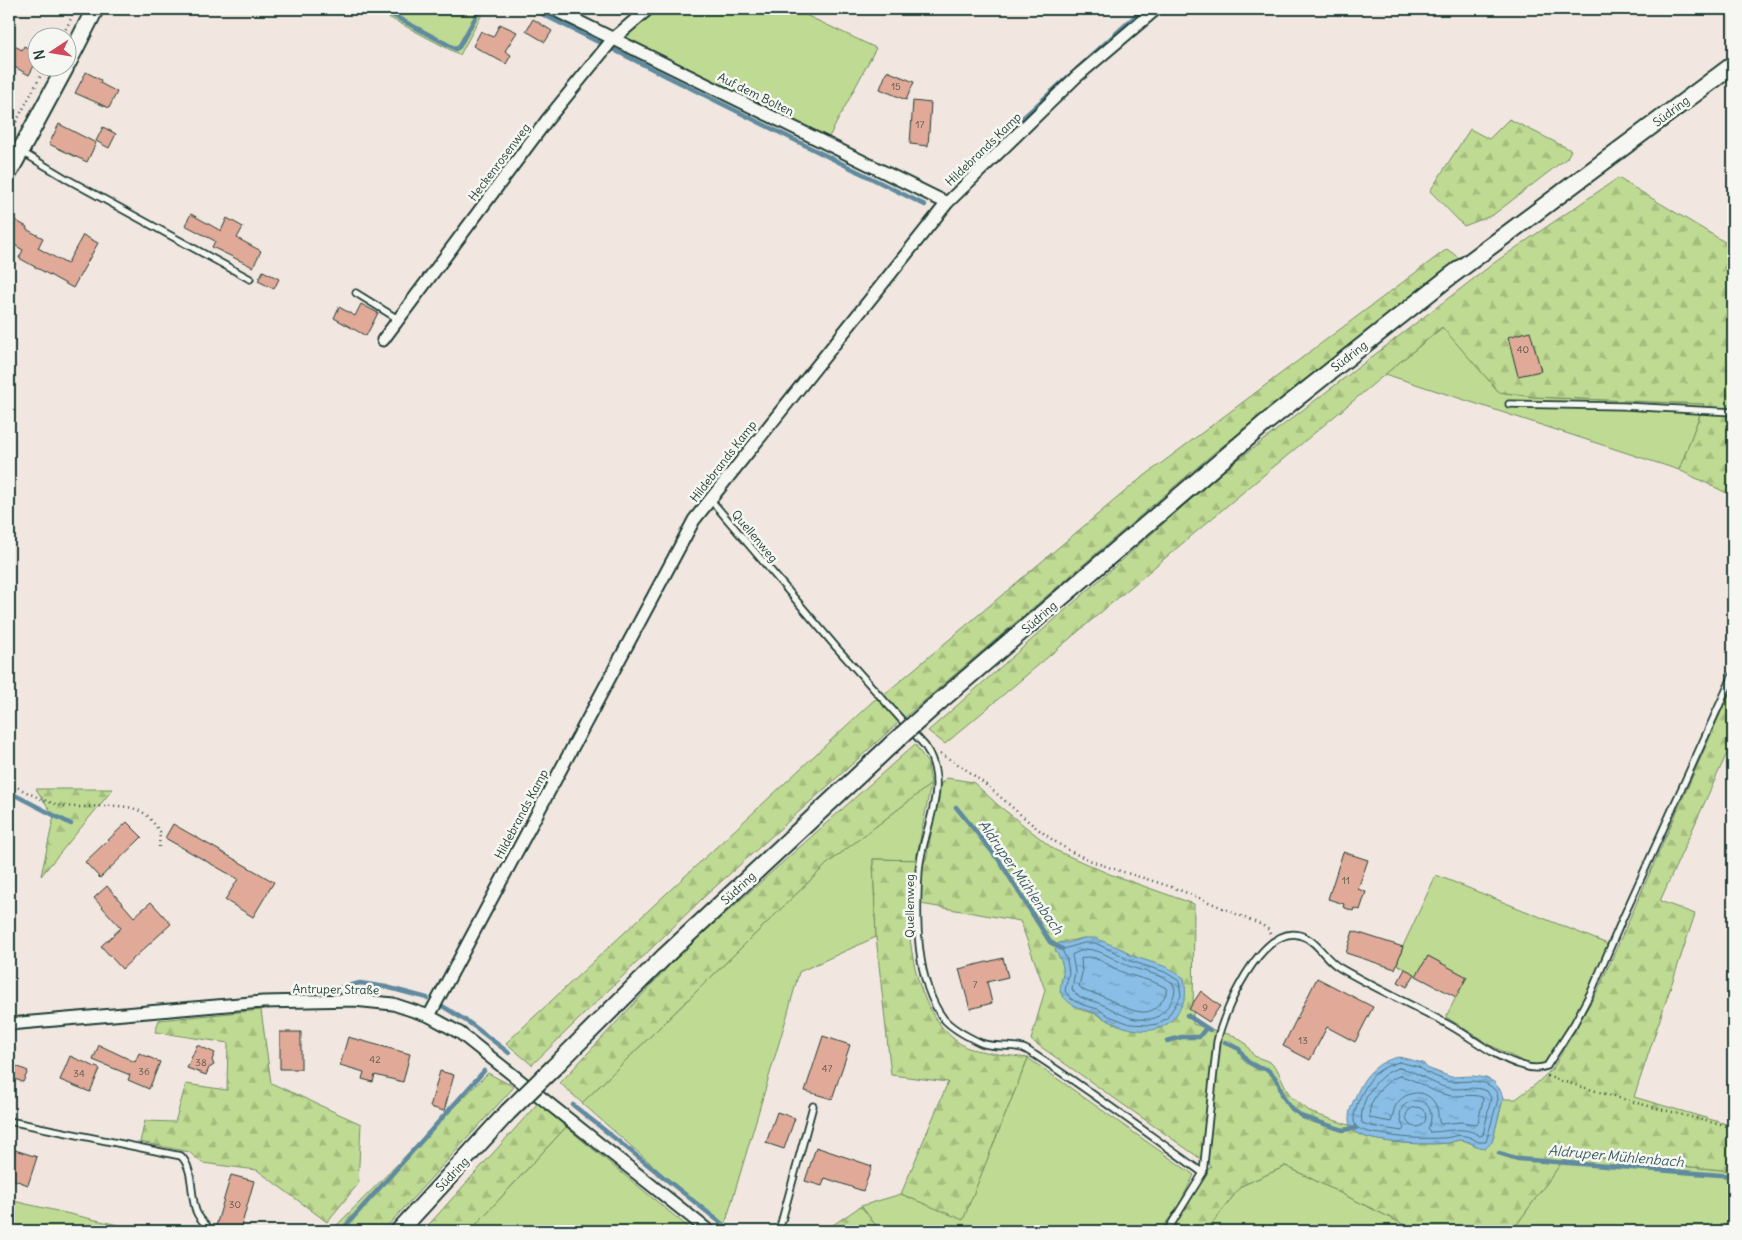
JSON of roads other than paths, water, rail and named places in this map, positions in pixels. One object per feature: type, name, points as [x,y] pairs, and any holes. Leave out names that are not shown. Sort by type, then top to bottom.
[{"type":"main road","points":[[78,42],[95,9]]},
{"type":"main road","name":"Südring","points":[[399,1231],[508,1112],[672,950],[940,701],[1264,424],[1448,278],[1733,65]]},
{"type":"main road","points":[[9,172],[60,78]]},
{"type":"street","name":"Auf dem Bolten","points":[[554,9],[947,203]]},
{"type":"street","name":"Heckenrosenweg","points":[[383,340],[547,120],[613,39],[648,9]]},
{"type":"street","name":"Hildebrands Kamp","points":[[429,1016],[694,520],[947,203],[1076,77],[1156,9]]},
{"type":"street","name":"Antruper Straße","points":[[9,1024],[263,1002],[354,1000],[393,1004],[429,1016],[460,1033],[709,1231]]},
{"type":"lane","points":[[21,152],[250,278]]},
{"type":"lane","points":[[356,293],[398,320]]},
{"type":"lane","points":[[1509,404],[1623,406],[1733,412]]},
{"type":"lane","name":"Quellenweg","points":[[710,499],[836,647],[925,746],[932,757],[936,770],[936,791],[919,866],[917,896],[923,971],[932,997],[944,1019],[963,1034],[984,1044],[1023,1048],[1203,1173]]},
{"type":"lane","points":[[1167,1231],[1203,1173],[1216,1042],[1220,1026],[1234,994],[1246,973],[1272,944],[1284,936],[1291,934],[1310,939],[1338,967],[1418,1007],[1501,1057],[1521,1065],[1542,1068],[1547,1066],[1574,1024],[1592,990],[1733,676]]},
{"type":"lane","points":[[779,1231],[813,1106]]},
{"type":"lane","points":[[9,1121],[181,1156],[186,1161],[196,1211],[208,1227]]},
{"type":"water","points":[[1084,938],[1095,938],[1124,950],[1129,955],[1167,967],[1184,978],[1185,998],[1176,1015],[1162,1027],[1153,1030],[1135,1030],[1117,1025],[1068,1001],[1060,992],[1063,967],[1055,950],[1059,943],[1068,943]]},
{"type":"water","points":[[1399,1057],[1423,1063],[1427,1068],[1451,1077],[1473,1076],[1486,1078],[1494,1082],[1501,1091],[1503,1099],[1492,1142],[1485,1149],[1460,1140],[1440,1144],[1412,1144],[1379,1140],[1355,1132],[1350,1126],[1349,1116],[1362,1083],[1375,1068],[1386,1061]]},
{"type":"waterway","points":[[381,9],[456,49],[459,47],[480,9]]},
{"type":"waterway","points":[[1077,69],[1143,9]]},
{"type":"waterway","points":[[536,11],[925,205]]},
{"type":"waterway","points":[[950,184],[1069,76]]},
{"type":"waterway","points":[[9,792],[71,824]]},
{"type":"waterway","name":"Aldruper Mühlenbach","points":[[956,807],[999,860],[1050,942],[1062,949]]},
{"type":"waterway","points":[[306,991],[331,990],[360,983],[386,987],[427,998]]},
{"type":"waterway","points":[[444,1007],[471,1024],[509,1053]]},
{"type":"waterway","name":"Aldruper Mühlenbach","points":[[1187,1015],[1210,1030]]},
{"type":"waterway","points":[[1167,1041],[1182,1037],[1199,1037],[1206,1028]]},
{"type":"waterway","name":"Aldruper Mühlenbach","points":[[1225,1042],[1239,1049],[1248,1062],[1259,1068],[1267,1069],[1279,1084],[1283,1097],[1292,1109],[1303,1117],[1343,1130],[1356,1128]]},
{"type":"waterway","points":[[341,1231],[484,1071]]},
{"type":"waterway","points":[[573,1105],[731,1231]]},
{"type":"waterway","name":"Aldruper Mühlenbach","points":[[1499,1153],[1518,1159],[1733,1176]]}]
